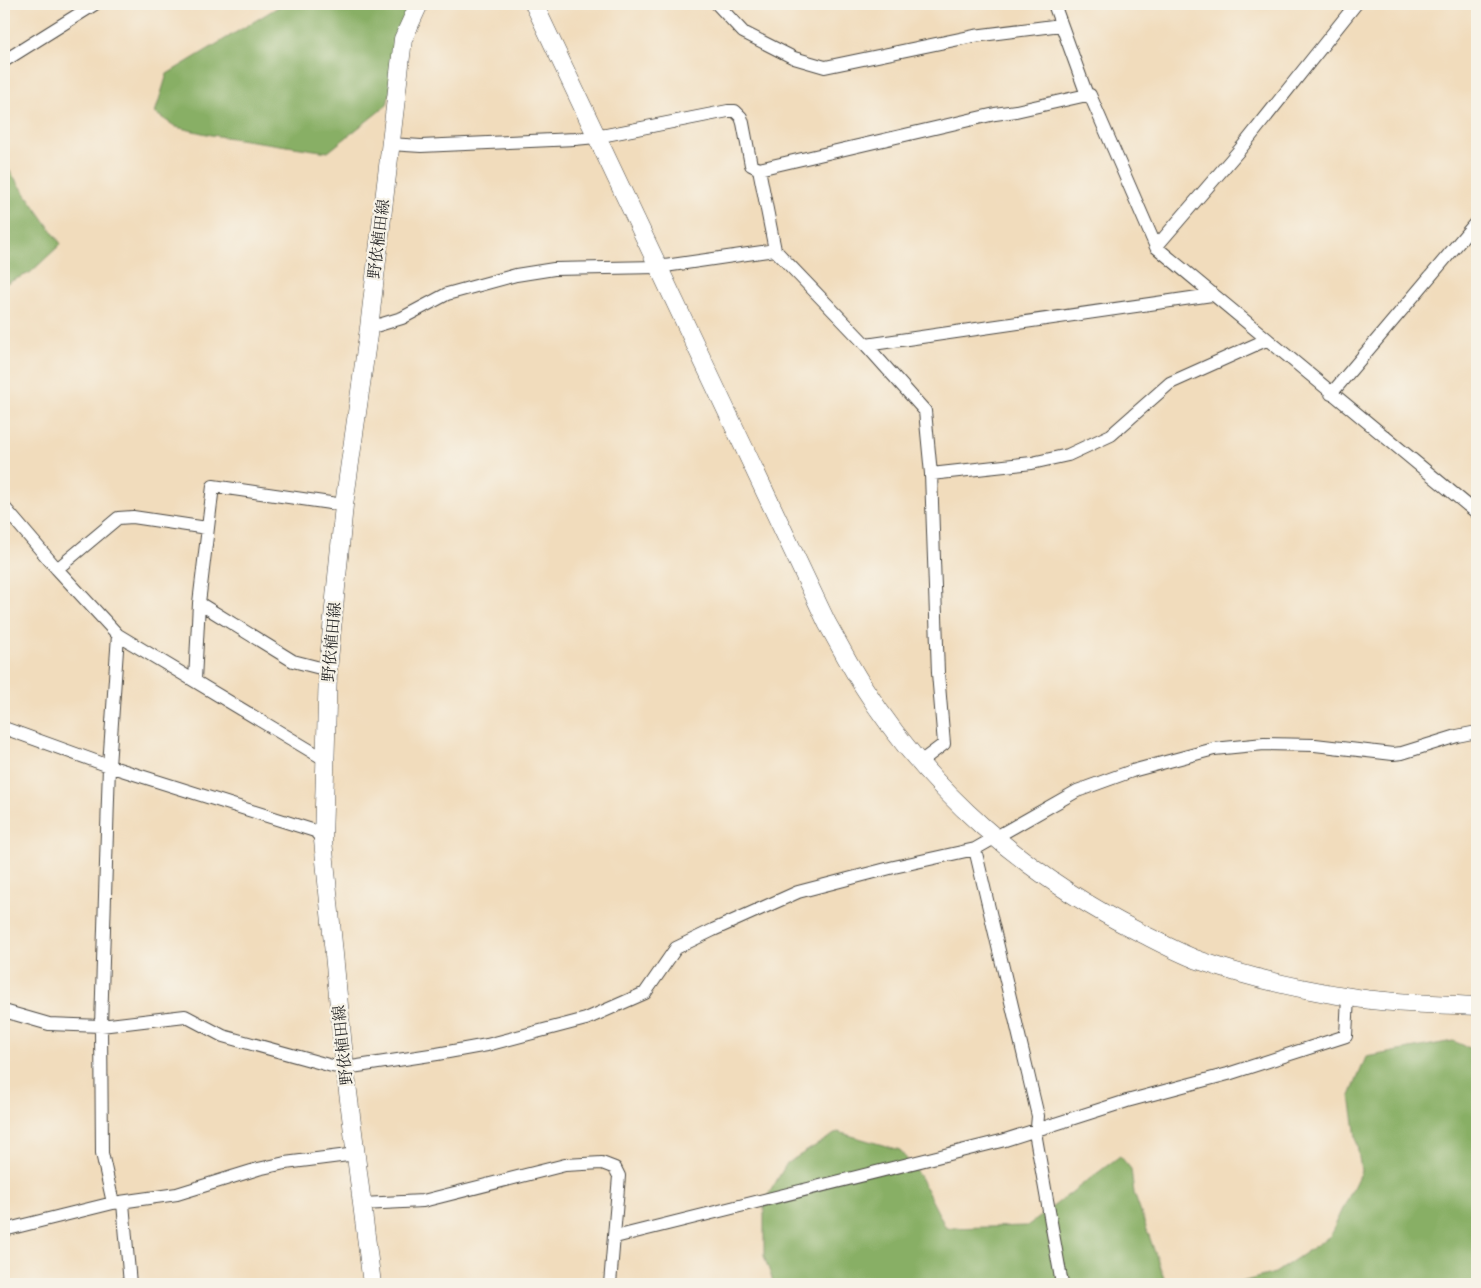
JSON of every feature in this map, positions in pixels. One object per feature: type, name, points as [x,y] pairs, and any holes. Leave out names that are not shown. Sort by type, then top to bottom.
[{"type":"street","points":[[4,61],[95,4]]},
{"type":"street","name":"野依植田線","points":[[372,1284],[345,1068],[324,840],[328,670],[344,505],[369,328],[403,39],[419,4]]},
{"type":"street","points":[[534,4],[827,623],[862,686],[893,730],[964,809],[996,839],[1068,892],[1157,942],[1197,959],[1276,982],[1348,997],[1386,1002],[1477,1006]]},
{"type":"street","points":[[717,4],[743,32],[794,58],[825,67],[974,36],[1061,25]]},
{"type":"street","points":[[1054,4],[1087,95],[1090,95],[1156,248],[1477,513]]},
{"type":"street","points":[[1156,248],[1242,147],[1356,4]]},
{"type":"street","points":[[390,144],[421,146],[596,137],[735,111],[741,117],[743,123],[751,165],[759,169],[995,114],[1087,95]]},
{"type":"street","points":[[759,169],[774,250],[866,345],[925,411],[930,474],[938,673],[944,744],[920,762]]},
{"type":"street","points":[[1332,394],[1477,220]]},
{"type":"street","points":[[369,328],[402,318],[447,294],[516,275],[554,269],[658,267],[774,250]]},
{"type":"street","points":[[866,345],[1212,295]]},
{"type":"street","points":[[930,474],[1032,463],[1068,455],[1111,435],[1170,383],[1266,340]]},
{"type":"street","points":[[195,680],[198,603],[213,486],[344,505]]},
{"type":"street","points":[[4,507],[57,569],[118,635],[326,760]]},
{"type":"street","points":[[57,569],[118,518],[133,517],[207,528]]},
{"type":"street","points":[[198,603],[293,661],[328,670]]},
{"type":"street","points":[[118,635],[109,766],[101,1026],[102,1153],[118,1203],[130,1284]]},
{"type":"street","points":[[4,728],[109,766],[315,831],[324,840]]},
{"type":"street","points":[[4,1010],[49,1024],[101,1026],[185,1016],[223,1036],[345,1068],[487,1045],[586,1019],[645,994],[676,948],[798,892],[894,866],[975,849],[996,839],[1077,791],[1132,771],[1214,749],[1264,744],[1315,745],[1393,754],[1477,732]]},
{"type":"street","points":[[975,849],[1038,1116],[1035,1130],[1062,1284]]},
{"type":"street","points":[[615,1237],[1005,1140],[1127,1102],[1228,1074],[1346,1036],[1348,997]]},
{"type":"street","points":[[4,1230],[118,1203],[177,1194],[258,1169],[285,1163],[356,1154]]},
{"type":"street","points":[[362,1204],[423,1200],[565,1165],[602,1163],[615,1168],[619,1176],[610,1284]]},
{"type":"green space","points":[[283,4],[407,4],[406,23],[387,105],[328,152],[211,135],[176,127],[155,113],[167,74]]},
{"type":"green space","points":[[4,163],[61,244],[30,273],[4,284]]},
{"type":"green space","points":[[1453,1041],[1477,1051],[1477,1277],[1469,1284],[1234,1284],[1275,1273],[1330,1236],[1361,1171],[1350,1096],[1366,1057]]},
{"type":"green space","points":[[838,1132],[900,1150],[920,1177],[946,1228],[1027,1226],[1120,1156],[1131,1169],[1134,1193],[1166,1284],[774,1284],[764,1256],[764,1202],[787,1163]]}]
